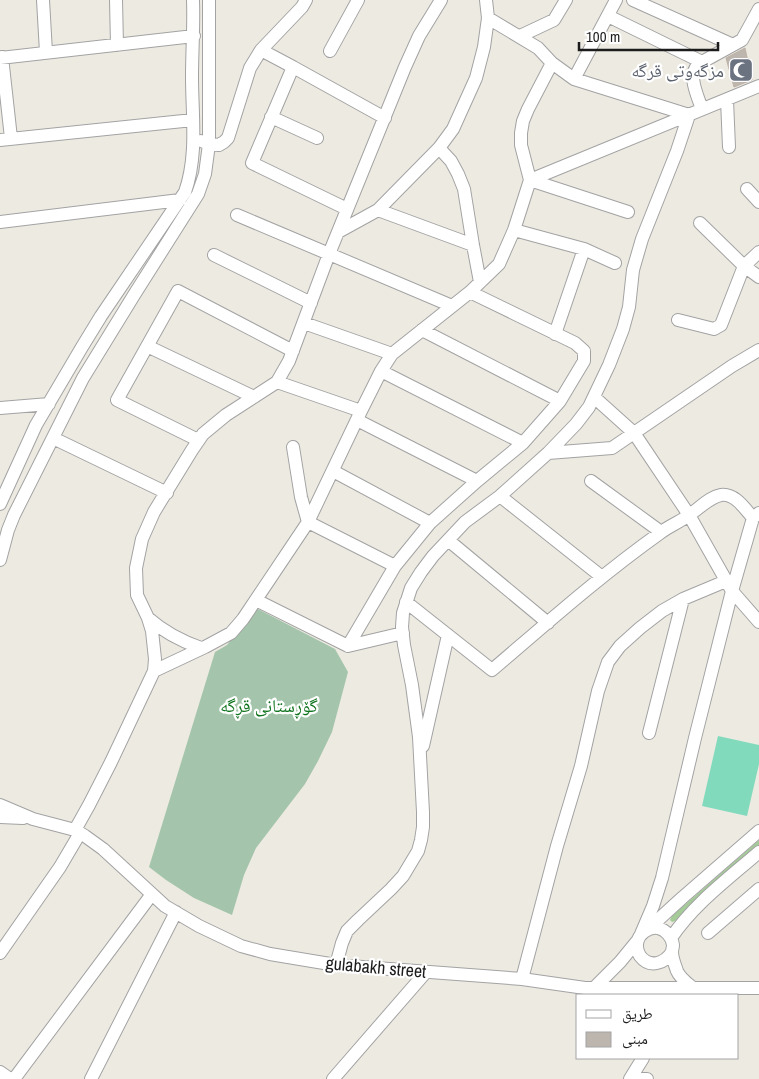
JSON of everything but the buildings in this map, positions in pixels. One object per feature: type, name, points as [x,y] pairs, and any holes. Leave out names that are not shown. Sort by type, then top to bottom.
[{"type":"street","points":[[43,0],[46,52]]},
{"type":"street","points":[[116,0],[117,45]]},
{"type":"street","points":[[0,504],[36,425],[48,404],[101,316],[185,192],[191,172],[193,137],[193,0]]},
{"type":"street","points":[[0,560],[14,515],[86,372],[198,194],[205,174],[209,144],[209,0]]},
{"type":"street","points":[[193,137],[209,144],[220,146],[228,138],[250,68],[261,50],[302,7],[306,0]]},
{"type":"street","points":[[330,51],[358,0]]},
{"type":"street","points":[[0,953],[60,867],[154,671],[155,652],[152,631],[138,595],[136,568],[142,539],[154,512],[203,434],[226,415],[277,382],[293,351],[329,254],[413,49],[441,0]]},
{"type":"street","points":[[338,232],[378,210],[439,148],[454,129],[476,78],[484,47],[488,18],[486,0]]},
{"type":"street","points":[[520,36],[554,20],[566,0]]},
{"type":"street","points":[[574,79],[616,0]]},
{"type":"street","points":[[633,0],[657,5],[733,45]]},
{"type":"street","points":[[702,109],[693,80],[694,69],[697,65],[742,40],[759,9]]},
{"type":"street","points":[[608,16],[702,62]]},
{"type":"street","points":[[488,18],[538,48],[552,63],[574,79],[689,115]]},
{"type":"street","points":[[193,120],[6,139],[1,57],[194,36]]},
{"type":"street","points":[[261,50],[384,118]]},
{"type":"street","points":[[154,671],[231,633],[243,619],[308,522],[381,372],[392,354],[470,292],[499,264],[514,230],[530,180],[521,145],[521,133],[528,109],[552,63]]},
{"type":"street","points":[[293,67],[252,163],[347,209]]},
{"type":"street","points":[[530,180],[759,86]]},
{"type":"street","points":[[727,100],[729,146]]},
{"type":"street","points":[[336,965],[347,931],[403,876],[418,851],[421,840],[423,827],[418,737],[403,632],[403,613],[411,588],[421,572],[465,522],[500,496],[548,453],[576,424],[589,407],[610,364],[623,329],[629,307],[633,270],[642,239],[677,151],[689,115]]},
{"type":"street","points":[[272,117],[317,138]]},
{"type":"street","points":[[439,148],[451,161],[464,189],[480,282]]},
{"type":"street","points":[[530,180],[628,212]]},
{"type":"street","points":[[747,189],[759,202]]},
{"type":"street","points":[[0,222],[180,200]]},
{"type":"street","points":[[378,210],[473,245]]},
{"type":"street","points":[[237,215],[452,306]]},
{"type":"street","points":[[700,223],[744,266],[759,277]]},
{"type":"street","points":[[514,230],[584,249],[615,263]]},
{"type":"street","points":[[555,334],[584,249]]},
{"type":"street","points":[[678,320],[714,329],[721,325],[744,266],[759,252]]},
{"type":"street","points":[[214,255],[311,303]]},
{"type":"street","points":[[198,440],[117,400],[178,291],[293,351]]},
{"type":"street","points":[[348,646],[395,566],[430,523],[523,443],[560,402],[584,361],[584,351],[575,343],[470,292]]},
{"type":"street","points":[[304,323],[392,354]]},
{"type":"street","points":[[422,330],[560,402]]},
{"type":"street","points":[[147,346],[254,397]]},
{"type":"street","points":[[548,453],[612,448],[732,366],[759,350]]},
{"type":"street","points":[[381,372],[523,443]]},
{"type":"street","points":[[277,382],[359,416],[477,481]]},
{"type":"street","points":[[594,398],[634,433],[689,515],[729,586],[758,618]]},
{"type":"street","points":[[0,408],[48,404]]},
{"type":"street","points":[[53,438],[167,493]]},
{"type":"street","points":[[293,447],[300,497],[308,522],[395,566]]},
{"type":"street","points":[[333,471],[430,523]]},
{"type":"street","points":[[591,481],[661,532]]},
{"type":"street","points":[[406,602],[492,670],[602,577],[661,532],[712,498],[719,495],[728,495],[756,516],[729,586],[662,878],[637,947],[638,954],[649,963],[656,964],[662,962],[672,952]]},
{"type":"street","points":[[500,496],[602,577]]},
{"type":"street","points":[[448,540],[548,623]]},
{"type":"street","points":[[522,979],[557,846],[581,766],[598,691],[608,662],[620,646],[662,611],[683,599],[729,586]]},
{"type":"street","points":[[649,733],[683,599]]},
{"type":"street","points":[[256,600],[348,646],[403,632]]},
{"type":"street","points":[[148,618],[160,629],[178,639],[201,648]]},
{"type":"street","points":[[420,763],[448,635]]},
{"type":"street","name":"gulabakh street","points":[[0,805],[33,819],[77,831],[103,849],[166,906],[199,926],[241,946],[270,954],[336,965],[522,979],[585,988],[686,990],[758,987]]},
{"type":"street","name":"gulabakh street","points":[[0,817],[33,819]]},
{"type":"street","points":[[594,988],[620,962],[642,934],[759,831]]},
{"type":"street","points":[[671,938],[683,920],[759,852]]},
{"type":"street","points":[[662,878],[670,898],[677,900],[682,898]]},
{"type":"street","points":[[708,933],[759,889]]},
{"type":"street","points":[[0,1072],[12,1079],[152,894]]},
{"type":"street","points":[[91,1079],[176,912]]},
{"type":"street","points":[[642,934],[654,928],[667,932],[673,945],[674,962],[678,974],[684,981],[686,990]]},
{"type":"street","points":[[333,1079],[426,972]]},
{"type":"street","points":[[642,1059],[630,1078],[647,1079]]},
{"type":"green space","name":"گۆڕستانی قڕگە","points":[[256,608],[335,649],[348,672],[332,732],[305,784],[256,848],[244,875],[232,915],[194,898],[149,867],[215,652],[227,645]]},
{"type":"green space","points":[[718,736],[759,745],[759,764],[747,816],[702,806]]},
{"type":"green space","points":[[759,840],[759,847],[684,914],[675,921],[672,922],[670,920],[672,916]]},
{"type":"place","name":"مزگەوتی قرگە","points":[[741,70]]}]
